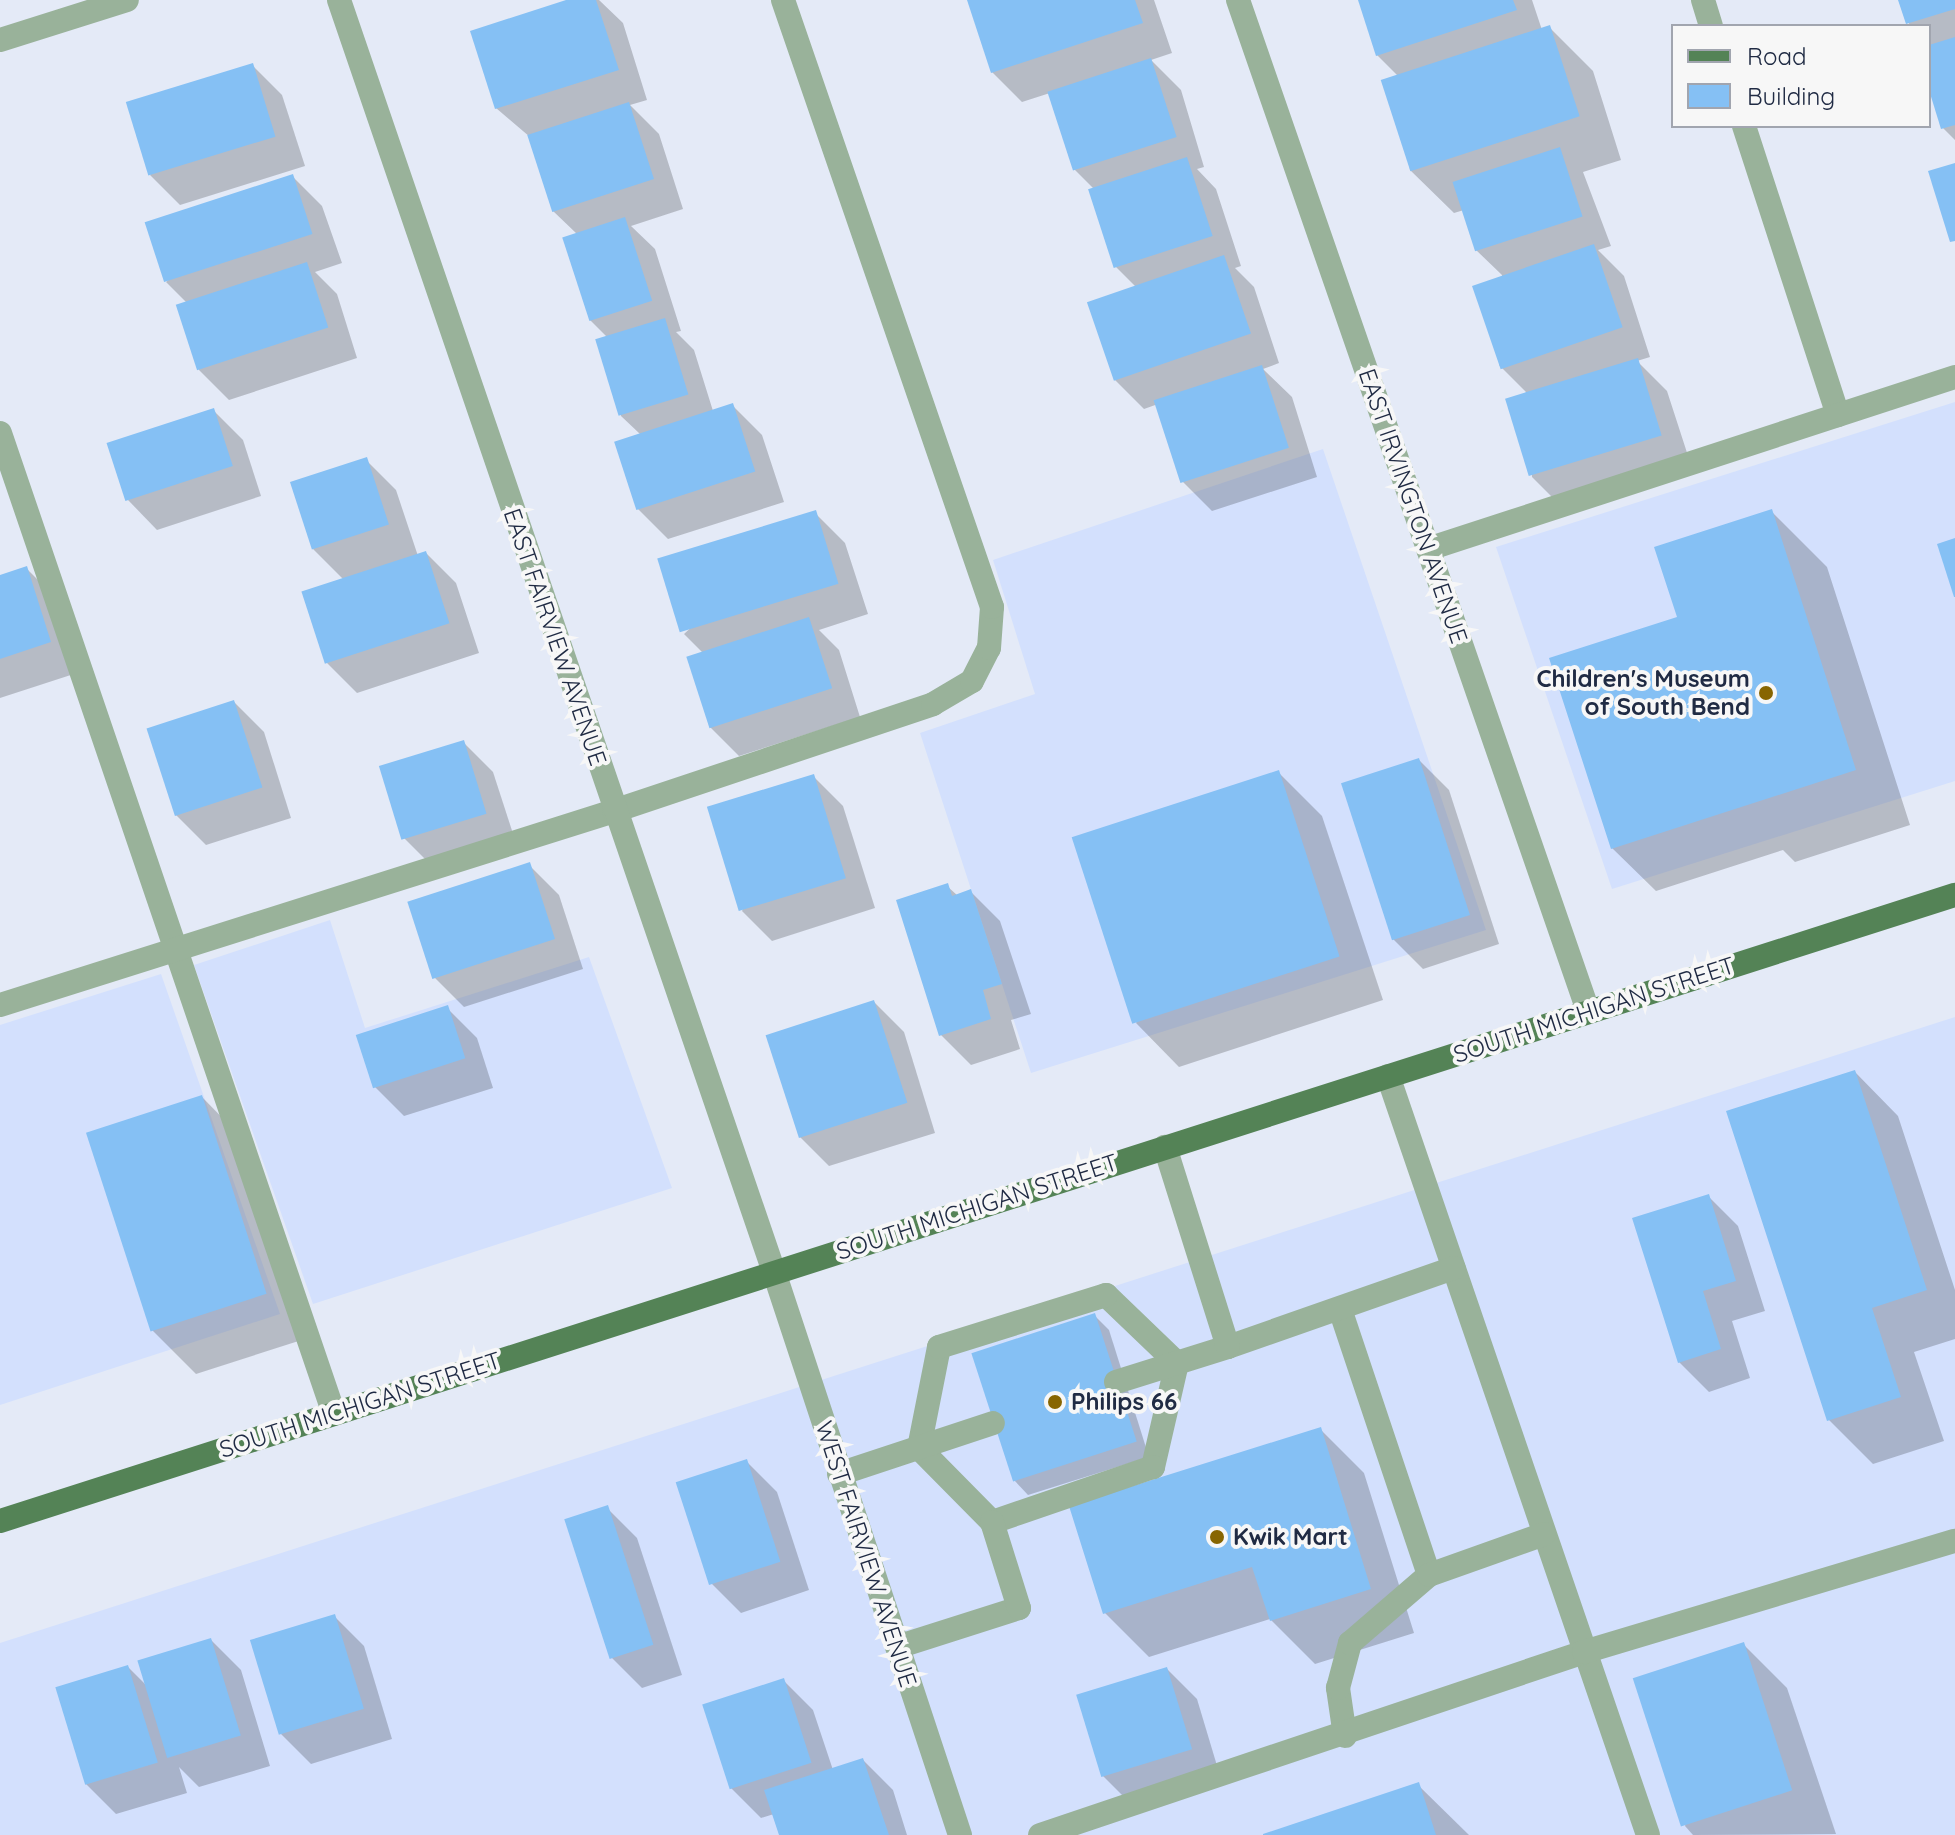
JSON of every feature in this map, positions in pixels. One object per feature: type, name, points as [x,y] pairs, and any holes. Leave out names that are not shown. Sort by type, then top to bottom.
[{"type":"main road","name":"SOUTH MICHIGAN STREET","points":[[0,1521],[1955,895]]},
{"type":"street","points":[[0,40],[127,0]]},
{"type":"street","name":"EAST FAIRVIEW AVENUE","points":[[339,0],[774,1272]]},
{"type":"street","points":[[0,1005],[614,811],[933,704],[972,681],[989,648],[992,607],[783,0]]},
{"type":"street","name":"EAST IRVINGTON AVENUE","points":[[1238,0],[1588,1011]]},
{"type":"street","points":[[1703,0],[1710,24]]},
{"type":"street","points":[[1745,128],[1838,415]]},
{"type":"street","points":[[1428,549],[1955,377]]},
{"type":"street","points":[[0,433],[334,1414]]},
{"type":"street","points":[[1388,1076],[1648,1835]]},
{"type":"street","points":[[1165,1147],[1228,1347]]},
{"type":"street","points":[[1116,1382],[1228,1347],[1454,1268]]},
{"type":"street","name":"WEST FAIRVIEW AVENUE","points":[[774,1272],[960,1835]]},
{"type":"street","points":[[919,1448],[939,1347],[1106,1295],[1177,1363]]},
{"type":"street","points":[[1340,1309],[1429,1575]]},
{"type":"street","points":[[992,1522],[1153,1467],[1177,1363]]},
{"type":"street","points":[[839,1474],[993,1423]]},
{"type":"street","points":[[897,1647],[1019,1608],[992,1522],[919,1448]]},
{"type":"street","points":[[1345,1736],[1338,1688],[1350,1643],[1429,1575],[1544,1534]]},
{"type":"street","points":[[1040,1835],[1345,1736],[1584,1652],[1955,1541]]},
{"type":"shaded area","points":[[1955,402],[1955,781],[1612,889],[1496,547]]},
{"type":"shaded area","points":[[1323,449],[1486,930],[1031,1073],[920,733],[1035,694],[993,560]]},
{"type":"shaded area","points":[[330,920],[365,1028],[589,957],[672,1188],[313,1304],[194,965]]},
{"type":"shaded area","points":[[161,974],[280,1314],[0,1405],[0,1025]]},
{"type":"shaded area","points":[[1955,1017],[1955,1835],[0,1835],[0,1643]]},
{"type":"building","points":[[566,0],[596,0],[619,70],[495,109],[470,31]]},
{"type":"building","points":[[967,0],[1135,0],[1143,23],[991,73]]},
{"type":"building","points":[[1358,0],[1513,0],[1517,10],[1376,56]]},
{"type":"building","points":[[1898,0],[1955,0],[1955,9],[1906,24]]},
{"type":"building","points":[[1550,25],[1580,116],[1410,171],[1381,80]]},
{"type":"building","points":[[1955,37],[1955,125],[1941,129],[1931,96],[1931,44]]},
{"type":"building","points":[[1151,58],[1177,137],[1073,171],[1047,92]]},
{"type":"building","points":[[253,63],[276,137],[148,176],[126,102]]},
{"type":"building","points":[[629,102],[654,179],[552,212],[527,135]]},
{"type":"building","points":[[1560,147],[1583,216],[1475,251],[1453,182]]},
{"type":"building","points":[[1187,157],[1213,236],[1114,268],[1088,189]]},
{"type":"building","points":[[1955,163],[1955,241],[1950,242],[1928,171]]},
{"type":"building","points":[[293,174],[312,234],[164,282],[145,222]]},
{"type":"building","points":[[625,217],[652,301],[589,321],[562,237]]},
{"type":"building","points":[[1594,244],[1623,327],[1501,369],[1472,286]]},
{"type":"building","points":[[1224,255],[1251,333],[1114,381],[1087,302]]},
{"type":"building","points":[[307,262],[328,328],[197,370],[176,305]]},
{"type":"building","points":[[665,318],[688,395],[619,416],[595,339]]},
{"type":"building","points":[[1638,358],[1662,435],[1529,476],[1505,399]]},
{"type":"building","points":[[1262,365],[1289,448],[1180,483],[1154,400]]},
{"type":"building","points":[[733,403],[755,471],[636,510],[614,442]]},
{"type":"building","points":[[214,408],[233,466],[125,501],[107,443]]},
{"type":"building","points":[[367,457],[389,525],[312,550],[290,482]]},
{"type":"building","points":[[1772,509],[1856,770],[1611,849],[1549,658],[1677,617],[1654,547]]},
{"type":"building","points":[[816,510],[839,584],[680,632],[657,559]]},
{"type":"building","points":[[1955,538],[1955,597],[1954,597],[1937,544]]},
{"type":"building","points":[[426,551],[449,623],[325,664],[301,591]]},
{"type":"building","points":[[27,566],[51,642],[0,659],[0,575]]},
{"type":"building","points":[[809,617],[832,688],[709,728],[686,657]]},
{"type":"building","points":[[234,700],[262,787],[175,816],[147,728]]},
{"type":"building","points":[[464,740],[487,814],[401,840],[379,766]]},
{"type":"building","points":[[1419,758],[1470,915],[1392,940],[1341,783]]},
{"type":"building","points":[[1279,770],[1340,956],[1132,1024],[1072,837]]},
{"type":"building","points":[[814,774],[846,878],[739,911],[707,807]]},
{"type":"building","points":[[530,862],[555,939],[432,979],[407,902]]},
{"type":"building","points":[[948,883],[952,896],[971,889],[1002,984],[983,990],[991,1019],[939,1036],[896,900]]},
{"type":"building","points":[[874,1000],[907,1103],[799,1138],[766,1035]]},
{"type":"building","points":[[448,1005],[465,1058],[373,1088],[356,1035]]},
{"type":"building","points":[[1855,1070],[1927,1290],[1872,1308],[1901,1397],[1827,1421],[1726,1111]]},
{"type":"building","points":[[202,1095],[267,1294],[151,1331],[86,1133]]},
{"type":"building","points":[[1709,1194],[1736,1281],[1703,1291],[1721,1349],[1678,1363],[1632,1218]]},
{"type":"building","name":"Philips 66","points":[[1095,1313],[1137,1441],[1013,1482],[971,1353]]},
{"type":"building","name":"Kwik Mart","points":[[1321,1427],[1371,1589],[1270,1621],[1252,1567],[1103,1614],[1069,1506]]},
{"type":"building","points":[[747,1459],[780,1562],[709,1585],[676,1482]]},
{"type":"building","points":[[608,1505],[653,1645],[610,1659],[564,1519]]},
{"type":"building","points":[[335,1614],[364,1709],[279,1735],[250,1640]]},
{"type":"building","points":[[211,1638],[241,1736],[167,1758],[137,1661]]},
{"type":"building","points":[[1744,1642],[1792,1790],[1681,1827],[1633,1678]]},
{"type":"building","points":[[128,1665],[158,1763],[85,1785],[55,1687]]},
{"type":"building","points":[[1167,1667],[1192,1749],[1101,1777],[1076,1695]]},
{"type":"building","points":[[784,1678],[812,1763],[730,1789],[702,1705]]},
{"type":"building","points":[[863,1758],[889,1835],[779,1835],[764,1790]]},
{"type":"building","points":[[1419,1782],[1436,1835],[1263,1835],[1263,1834]]},
{"type":"place","name":"Children's Museum of South Bend","points":[[1766,693]]},
{"type":"place","name":"Philips 66","points":[[1055,1402]]},
{"type":"place","name":"Kwik Mart","points":[[1217,1537]]}]
